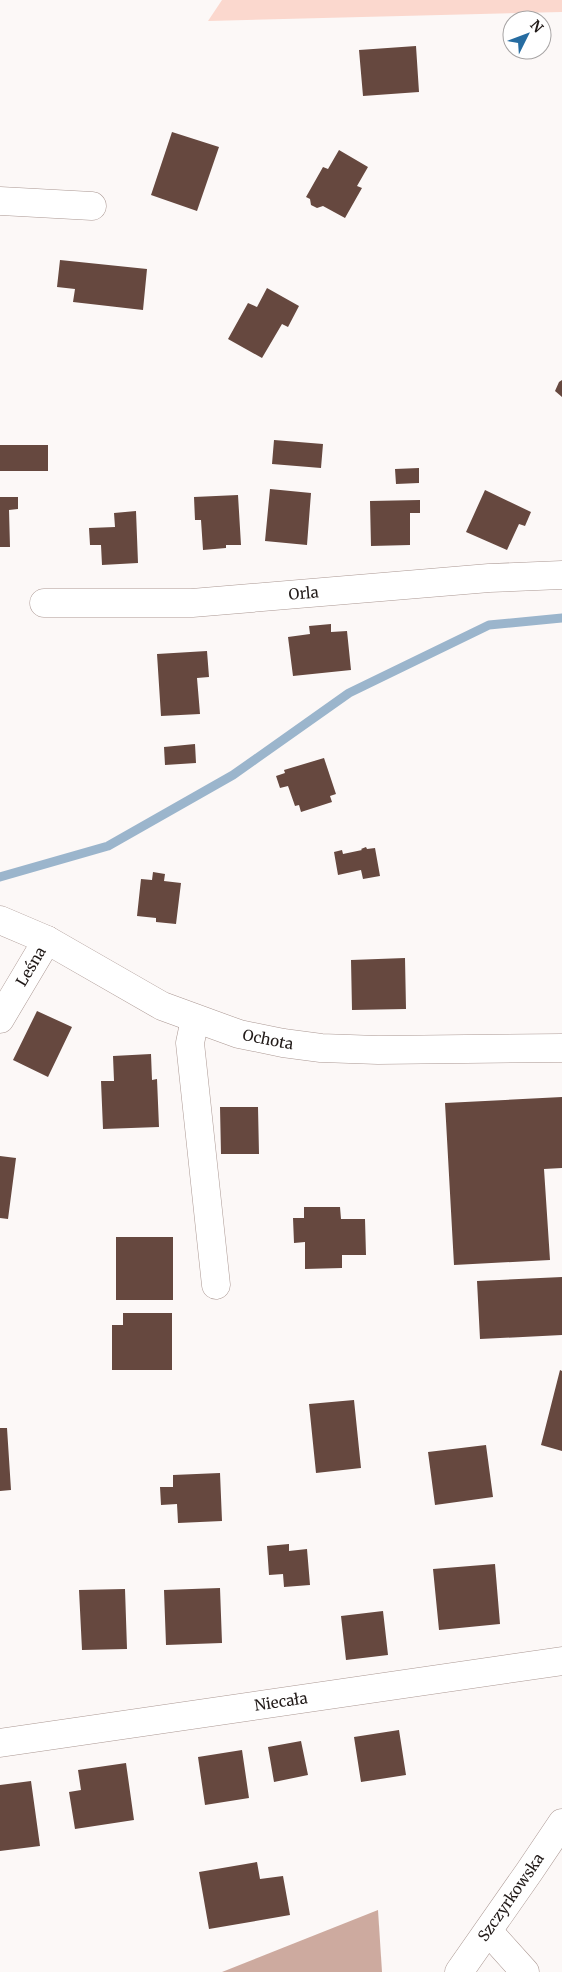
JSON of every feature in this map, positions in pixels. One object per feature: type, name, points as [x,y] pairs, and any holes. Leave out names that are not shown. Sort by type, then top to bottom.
[{"type":"street","points":[[0,200],[92,206]]},
{"type":"street","name":"Orla","points":[[44,603],[192,603],[489,578],[562,575]]},
{"type":"street","name":"Ochota","points":[[0,920],[47,940],[154,1002],[195,1019],[248,1036],[321,1048],[378,1050],[562,1048]]},
{"type":"street","name":"Leśna","points":[[0,1019],[47,940]]},
{"type":"street","points":[[195,1019],[190,1044],[216,1285]]},
{"type":"street","name":"Niecała","points":[[0,1743],[562,1661]]},
{"type":"street","name":"Szczyrkowska","points":[[459,1972],[489,1932],[562,1823]]},
{"type":"street","points":[[489,1932],[526,1972]]},
{"type":"shaded area","points":[[222,0],[562,0],[562,12],[552,12],[552,10],[502,10],[502,14],[208,21]]},
{"type":"shaded area","points":[[378,1910],[382,1972],[222,1972]]},
{"type":"building","points":[[416,46],[419,92],[363,96],[359,50]]},
{"type":"building","points":[[172,132],[219,147],[197,211],[151,195]]},
{"type":"building","points":[[339,150],[368,167],[357,186],[362,188],[345,218],[323,206],[317,208],[311,205],[310,199],[306,197],[323,167],[328,169]]},
{"type":"building","points":[[60,260],[147,269],[143,310],[73,302],[75,289],[57,287]]},
{"type":"building","points":[[267,288],[299,306],[288,327],[282,324],[262,358],[228,339],[248,303],[257,307]]},
{"type":"building","points":[[562,380],[562,397],[555,391]]},
{"type":"building","points":[[274,440],[323,444],[321,468],[272,464]]},
{"type":"building","points":[[0,445],[48,445],[48,471],[0,471]]},
{"type":"building","points":[[419,468],[419,483],[396,484],[395,469]]},
{"type":"building","points":[[270,489],[311,493],[307,545],[265,541]]},
{"type":"building","points":[[485,490],[531,512],[525,526],[519,524],[507,550],[466,532]]},
{"type":"building","points":[[238,495],[241,545],[226,545],[226,548],[203,550],[201,520],[195,520],[194,497]]},
{"type":"building","points":[[0,497],[18,497],[18,509],[9,510],[10,547],[0,547]]},
{"type":"building","points":[[420,500],[420,513],[410,513],[410,545],[371,546],[370,501]]},
{"type":"building","points":[[136,511],[138,563],[102,565],[101,545],[90,545],[89,528],[115,527],[114,513]]},
{"type":"building","points":[[331,624],[331,632],[347,631],[351,670],[293,676],[288,637],[310,634],[309,626]]},
{"type":"building","points":[[207,651],[209,677],[197,678],[200,714],[161,716],[157,654]]},
{"type":"building","points":[[195,744],[196,763],[165,765],[164,747]]},
{"type":"building","points":[[324,758],[336,794],[330,796],[332,802],[301,812],[299,805],[295,806],[288,786],[280,788],[276,776],[285,773],[284,770]]},
{"type":"building","points":[[366,847],[367,849],[375,848],[380,876],[363,879],[361,870],[338,875],[334,852],[342,850],[343,854],[362,850]]},
{"type":"building","points":[[153,872],[165,874],[164,881],[181,883],[176,924],[156,922],[156,918],[137,916],[141,879],[152,880]]},
{"type":"building","points":[[405,958],[406,1009],[352,1010],[351,960]]},
{"type":"building","points":[[37,1011],[72,1027],[48,1077],[13,1060]]},
{"type":"building","points":[[151,1054],[152,1080],[157,1079],[159,1127],[103,1129],[101,1081],[114,1081],[113,1056]]},
{"type":"building","points":[[562,1097],[562,1168],[544,1169],[550,1260],[454,1265],[445,1103]]},
{"type":"building","points":[[220,1107],[258,1107],[259,1154],[221,1154]]},
{"type":"building","points":[[0,1156],[16,1158],[8,1219],[0,1218]]},
{"type":"building","points":[[304,1207],[340,1207],[341,1219],[365,1219],[366,1255],[342,1255],[342,1268],[305,1269],[305,1242],[294,1243],[293,1218],[304,1218]]},
{"type":"building","points":[[116,1237],[173,1237],[173,1300],[116,1300]]},
{"type":"building","points":[[562,1277],[562,1335],[480,1339],[477,1281]]},
{"type":"building","points":[[123,1313],[172,1313],[172,1370],[112,1370],[112,1325],[123,1325]]},
{"type":"building","points":[[560,1370],[562,1371],[562,1451],[541,1445]]},
{"type":"building","points":[[354,1400],[361,1468],[316,1473],[309,1404]]},
{"type":"building","points":[[0,1428],[7,1428],[11,1490],[0,1491]]},
{"type":"building","points":[[486,1445],[493,1497],[435,1505],[428,1452]]},
{"type":"building","points":[[220,1473],[222,1521],[178,1523],[177,1504],[161,1505],[160,1487],[173,1487],[173,1475]]},
{"type":"building","points":[[289,1544],[289,1551],[307,1549],[310,1585],[284,1587],[283,1574],[269,1575],[267,1546]]},
{"type":"building","points":[[495,1564],[500,1624],[439,1630],[433,1569]]},
{"type":"building","points":[[220,1588],[222,1643],[166,1645],[164,1590]]},
{"type":"building","points":[[125,1589],[127,1649],[82,1650],[79,1590]]},
{"type":"building","points":[[383,1611],[388,1655],[346,1660],[341,1616]]},
{"type":"building","points":[[399,1730],[406,1775],[361,1782],[354,1737]]},
{"type":"building","points":[[301,1741],[308,1775],[274,1782],[268,1747]]},
{"type":"building","points":[[242,1750],[249,1798],[205,1805],[198,1757]]},
{"type":"building","points":[[126,1763],[134,1820],[75,1829],[69,1792],[81,1790],[78,1770]]},
{"type":"building","points":[[31,1781],[40,1846],[0,1851],[0,1785]]},
{"type":"building","points":[[257,1862],[260,1879],[283,1876],[290,1915],[209,1929],[199,1872]]},
{"type":"waterway","points":[[0,877],[108,846],[233,775],[349,693],[489,625],[562,618]]}]
